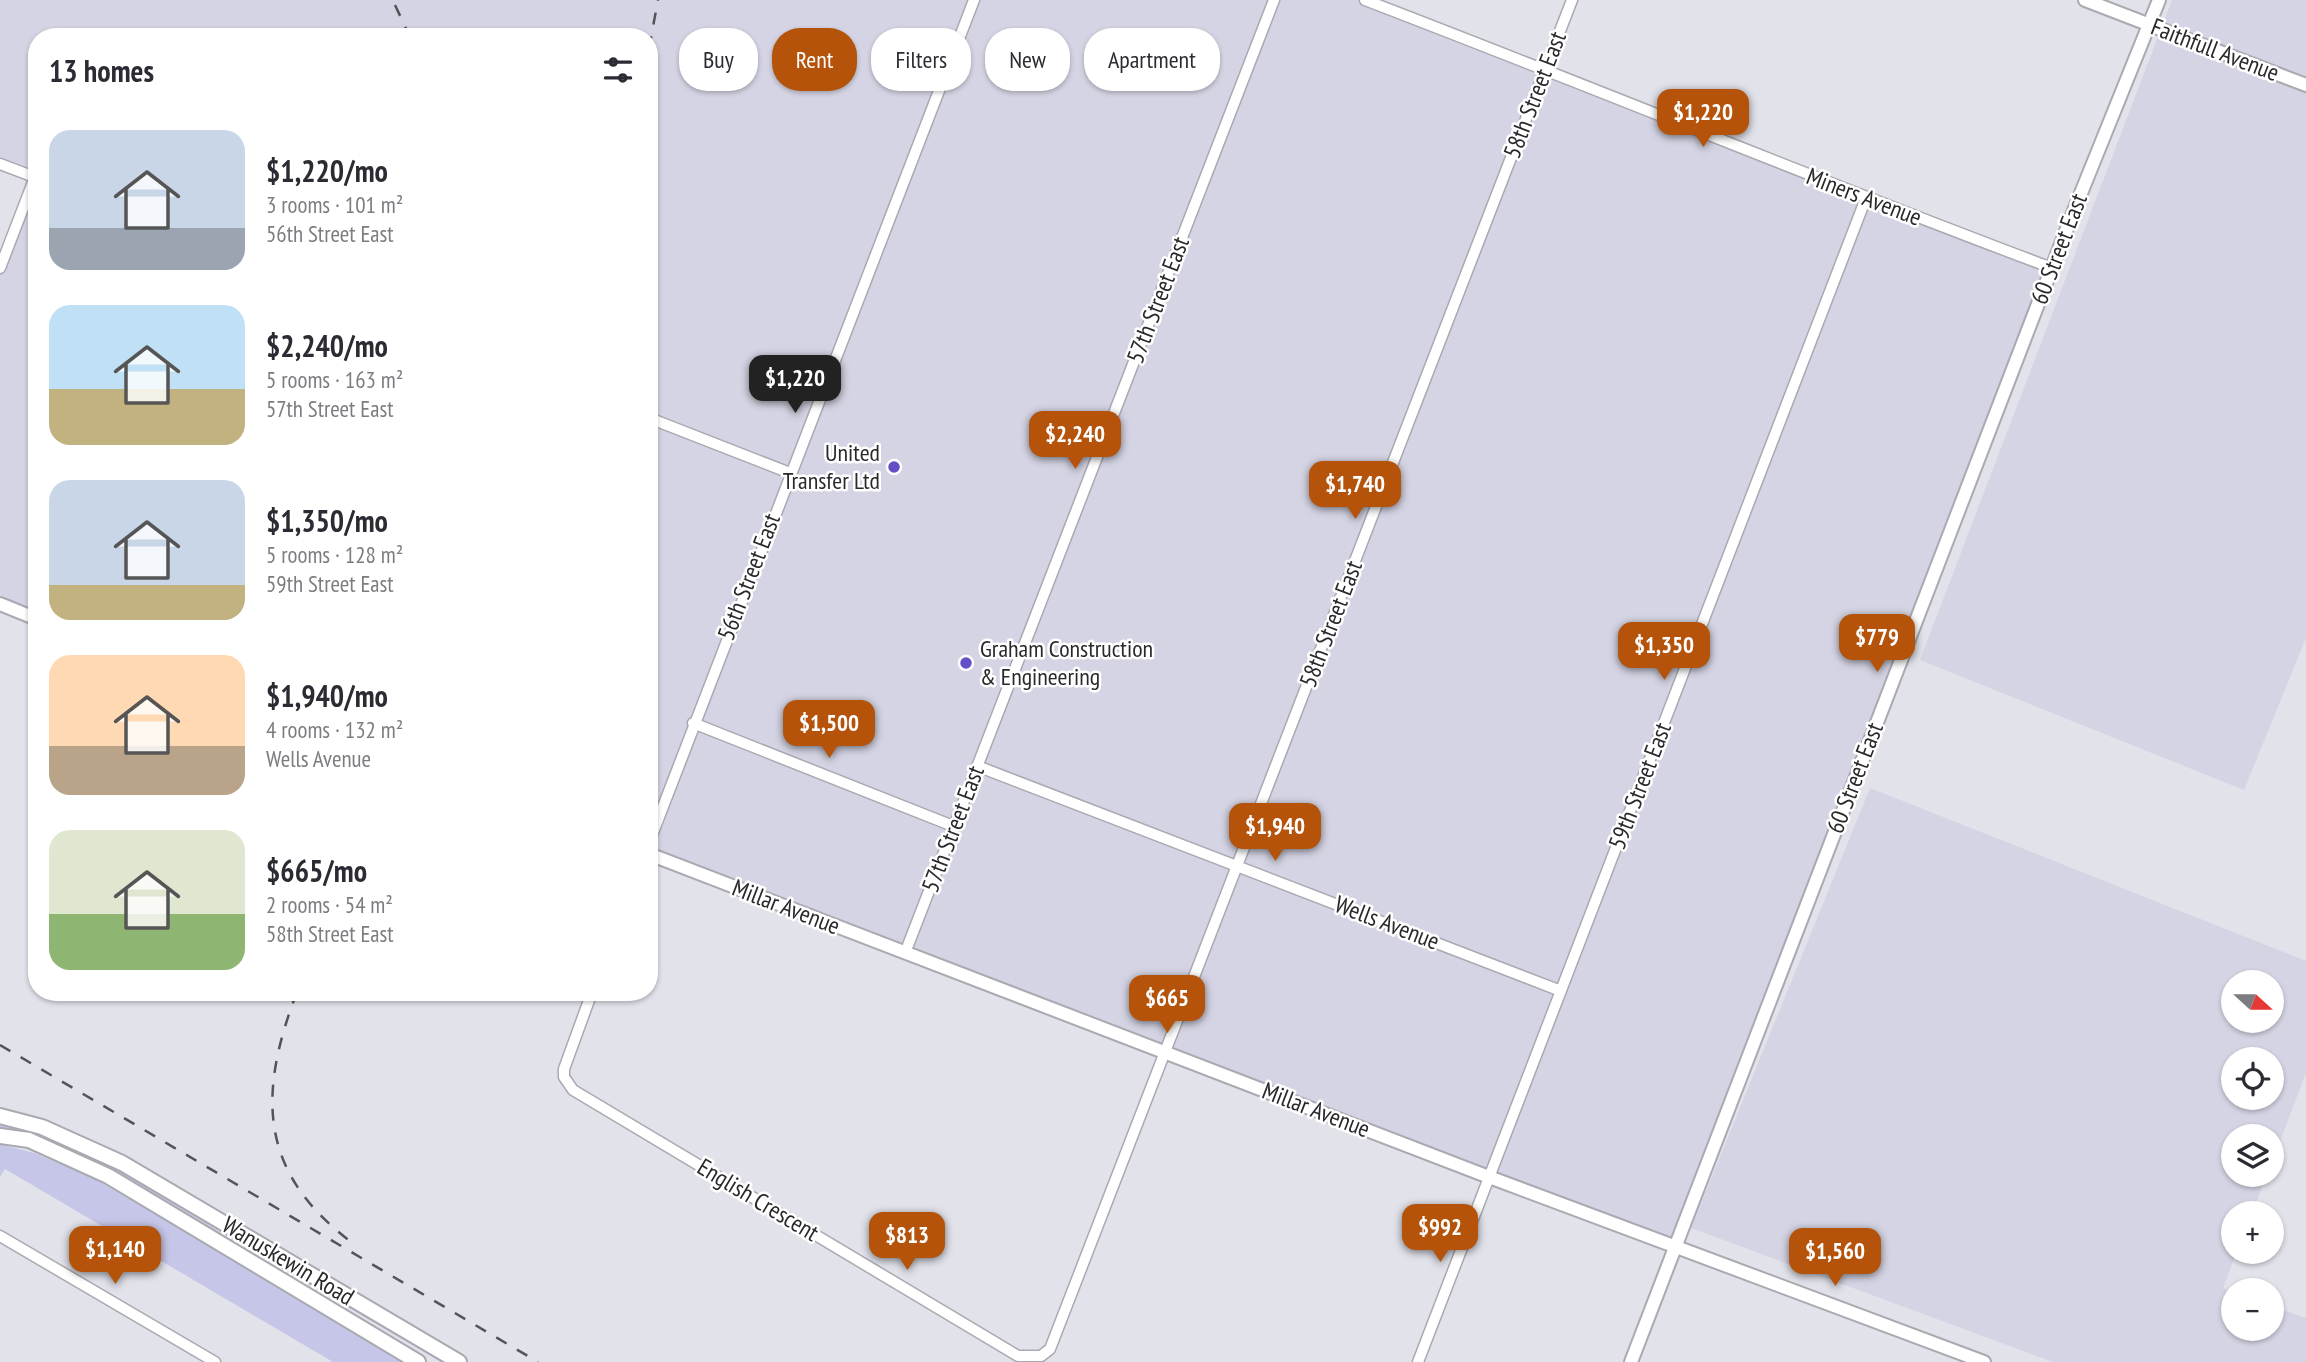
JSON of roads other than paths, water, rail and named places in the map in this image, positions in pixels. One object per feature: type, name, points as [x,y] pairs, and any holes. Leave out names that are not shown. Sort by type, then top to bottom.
[{"type":"main road","name":"Wanuskewin Road","points":[[0,1116],[41,1127],[122,1163],[459,1362]]},
{"type":"main road","name":"Wanuskewin Road","points":[[0,1136],[29,1140],[108,1176],[418,1362]]},
{"type":"street","name":"56th Street East","points":[[658,818],[974,0]]},
{"type":"street","name":"57th Street East","points":[[905,953],[1274,0]]},
{"type":"street","name":"Miners Avenue","points":[[1365,0],[1866,198],[2052,268]]},
{"type":"street","name":"58th Street East","points":[[1166,1052],[1572,0]]},
{"type":"street","name":"Faithfull Avenue","points":[[2085,0],[2306,85]]},
{"type":"street","name":"60 Street East","points":[[1630,1362],[2052,268],[2159,0]]},
{"type":"street","points":[[0,164],[28,175]]},
{"type":"street","points":[[0,268],[28,198]]},
{"type":"street","name":"59th Street East","points":[[1418,1362],[1866,198]]},
{"type":"street","points":[[658,422],[790,473]]},
{"type":"street","points":[[0,604],[28,615]]},
{"type":"street","points":[[693,723],[953,826]]},
{"type":"street","name":"Wells Avenue","points":[[977,766],[1561,990]]},
{"type":"street","name":"Millar Avenue","points":[[658,857],[1489,1177],[1984,1362]]},
{"type":"street","name":"English Crescent","points":[[589,1001],[564,1069],[564,1077],[573,1090],[1018,1356],[1030,1358],[1041,1356],[1056,1341],[1166,1052]]},
{"type":"street","points":[[0,1236],[215,1362]]},
{"type":"railway","points":[[653,28],[658,0]]},
{"type":"railway","points":[[395,5],[406,28]]},
{"type":"railway","points":[[294,1001],[276,1065],[272,1099],[275,1131],[284,1161],[299,1190],[323,1217],[354,1244]]},
{"type":"railway","points":[[0,1045],[538,1362]]},
{"type":"place","name":"United Transfer Ltd","points":[[894,467]]},
{"type":"place","name":"Graham Construction & Engineering","points":[[966,663]]}]
